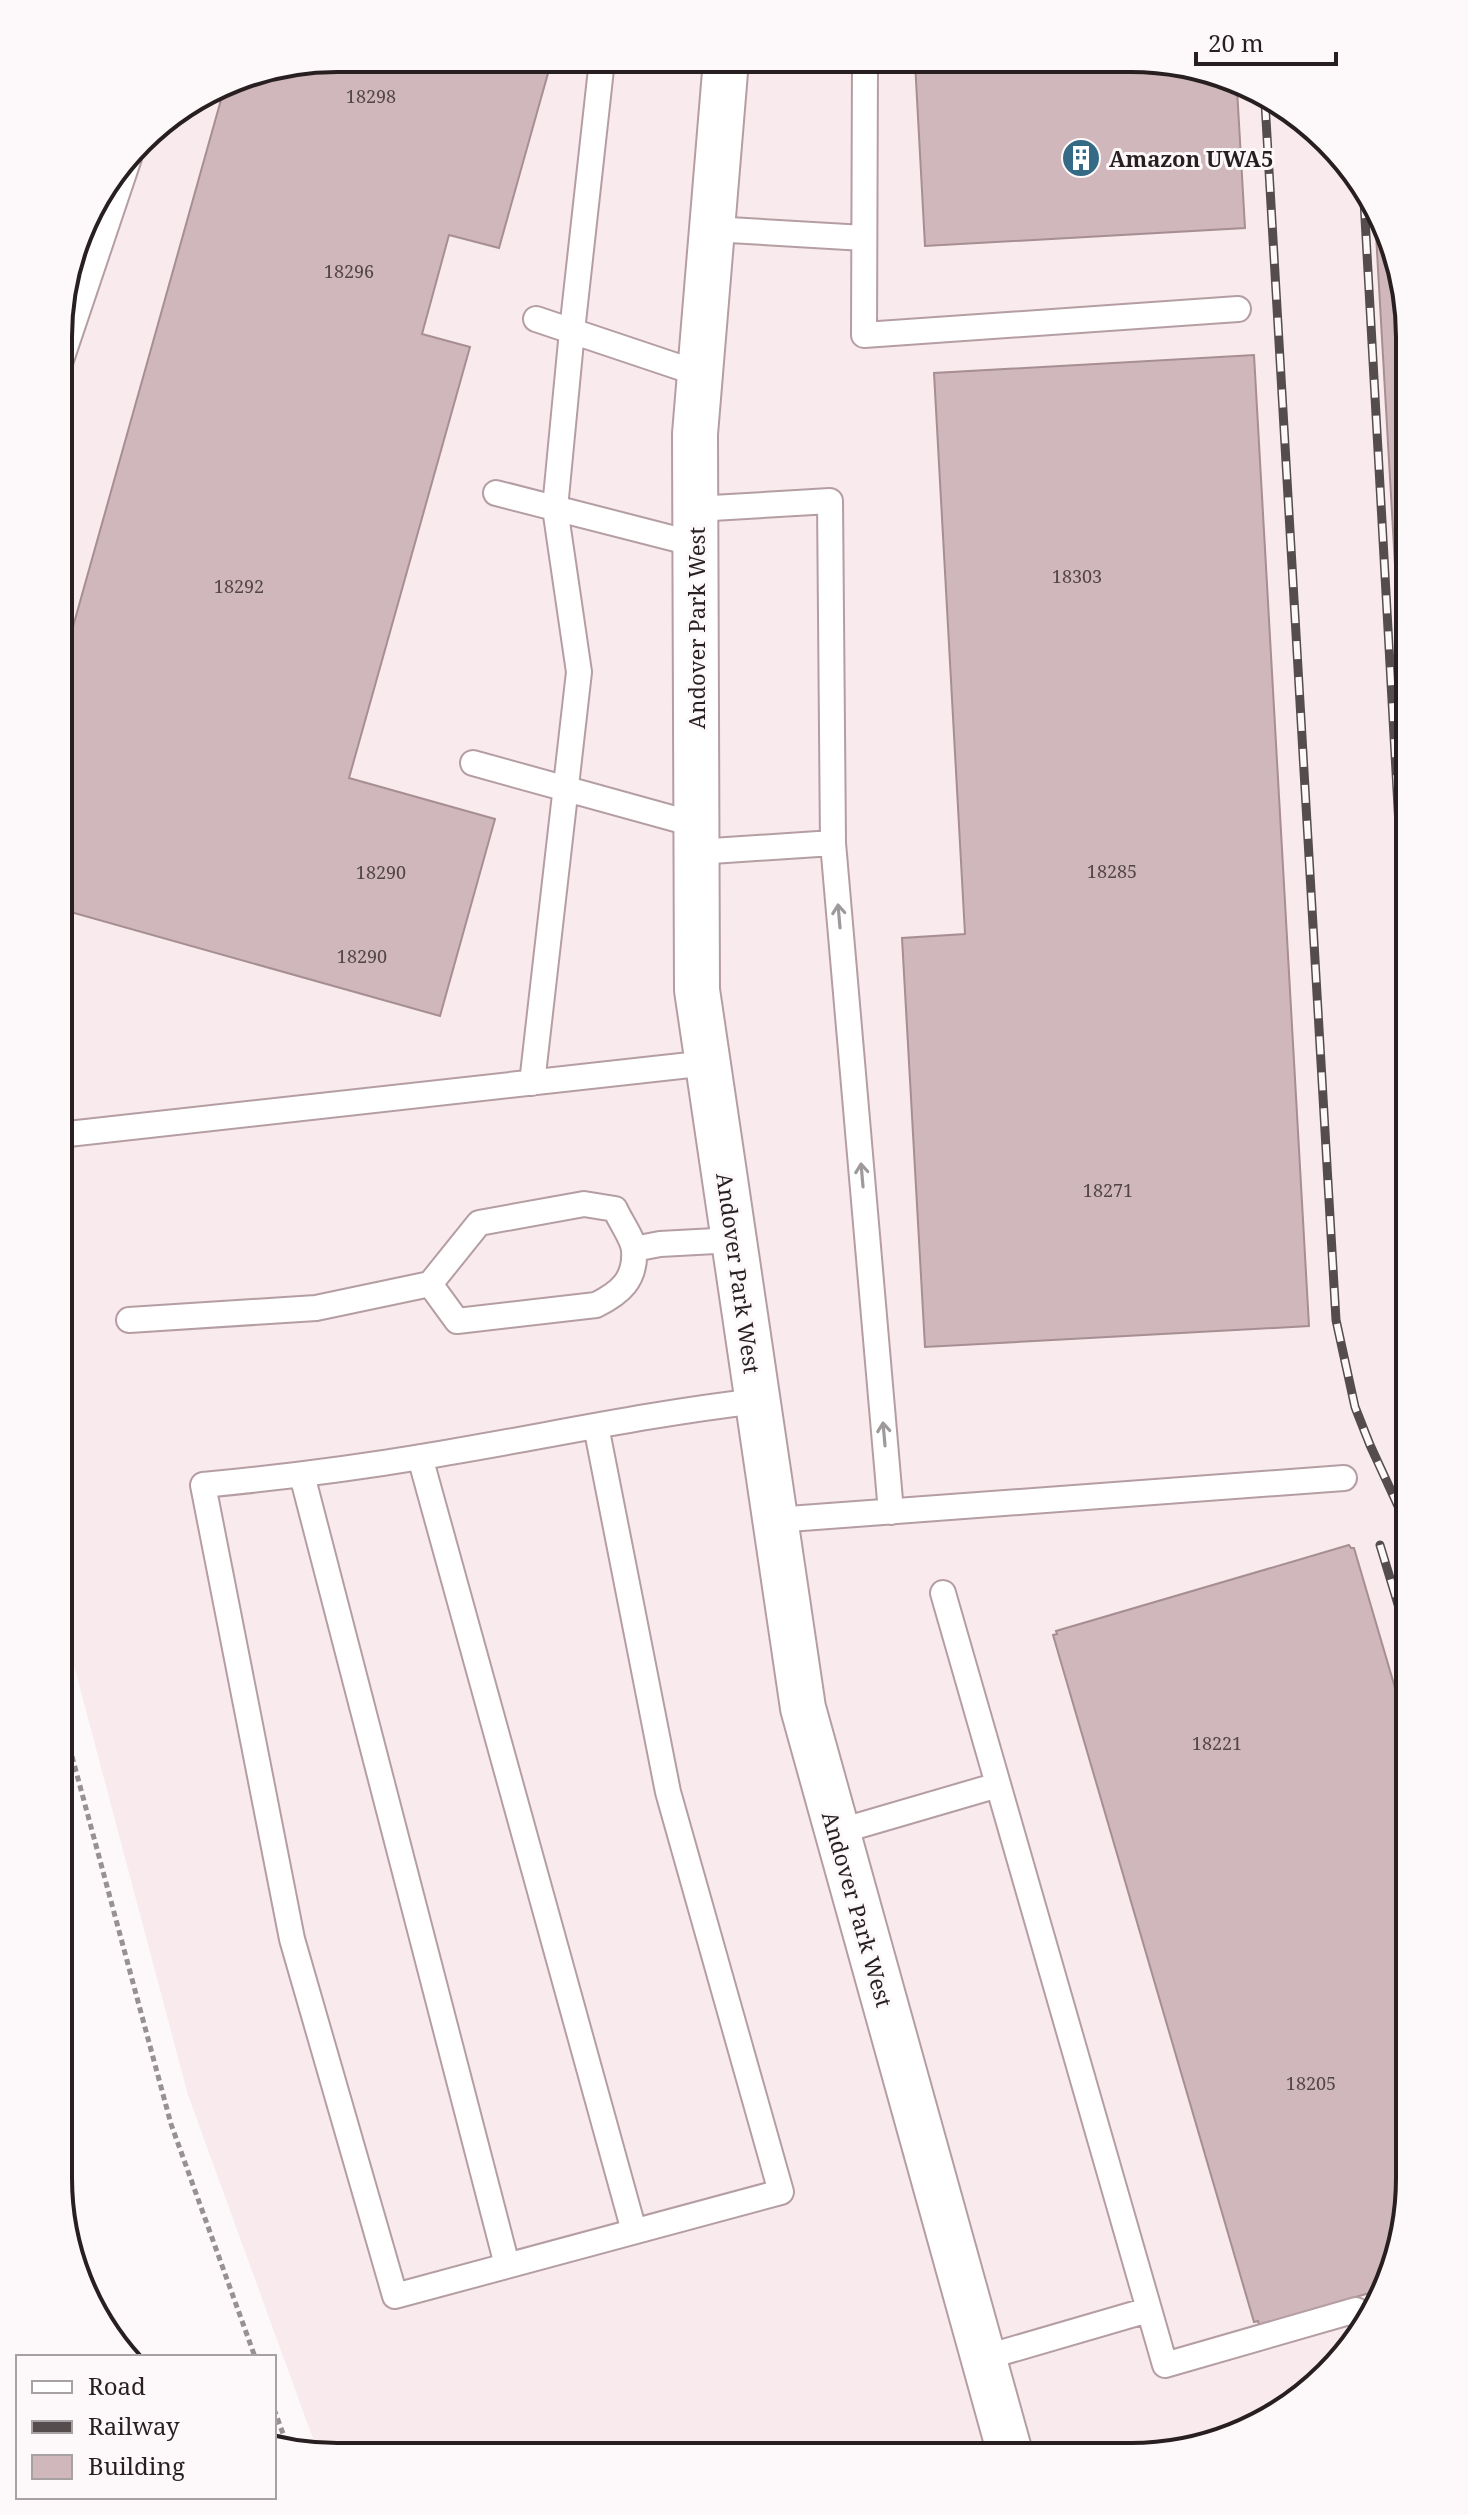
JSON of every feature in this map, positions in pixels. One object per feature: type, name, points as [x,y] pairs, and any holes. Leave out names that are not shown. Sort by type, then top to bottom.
[{"type":"street","name":"Andover Park West","points":[[725,72],[695,434],[697,990],[803,1708],[1007,2443]]},
{"type":"lane","points":[[532,1083],[579,672],[555,508],[601,72]]},
{"type":"lane","points":[[865,72],[864,335],[1238,309]]},
{"type":"lane","points":[[73,325],[119,187]]},
{"type":"lane","points":[[712,229],[864,238]]},
{"type":"lane","points":[[536,319],[700,374]]},
{"type":"lane","points":[[496,493],[555,508],[695,527],[830,501],[833,843],[891,1512]]},
{"type":"lane","points":[[473,763],[567,789],[697,838],[833,843]]},
{"type":"lane","points":[[72,1134],[708,1063]]},
{"type":"lane","points":[[129,1320],[316,1308],[430,1284],[479,1223],[584,1204],[615,1209],[634,1249],[630,1280],[616,1295],[596,1305],[457,1321],[430,1284]]},
{"type":"lane","points":[[634,1249],[660,1244],[734,1240]]},
{"type":"lane","points":[[596,1426],[668,1792],[781,2192],[395,2296],[292,1939],[203,1485],[302,1475],[693,1408],[758,1401]]},
{"type":"lane","points":[[420,1457],[634,2231]]},
{"type":"lane","points":[[302,1475],[507,2265]]},
{"type":"lane","points":[[775,1520],[1344,1478]]},
{"type":"lane","points":[[943,1593],[1165,2365],[1356,2310]]},
{"type":"lane","points":[[837,1832],[998,1785]]},
{"type":"lane","points":[[983,2358],[1148,2310]]},
{"type":"path","points":[[72,1756],[171,2124],[254,2355]]},
{"type":"path","points":[[276,2414],[284,2437]]},
{"type":"shaded area","points":[[1131,72],[1166,74],[1200,81],[1264,107],[1318,150],[1361,204],[1387,268],[1396,337],[1395,2196],[1391,2230],[1369,2295],[1330,2353],[1292,2388],[1264,2408],[1233,2423],[1166,2441],[314,2442],[188,2095],[72,1658],[72,337],[77,285],[92,235],[107,204],[138,162],[162,138],[204,107],[252,86],[302,74]]},
{"type":"building","points":[[548,72],[499,248],[449,235],[422,334],[470,347],[349,778],[495,819],[440,1016],[72,912],[72,630],[221,98],[268,81],[302,74]]},
{"type":"building","name":"Amazon UWA5","points":[[916,72],[1166,74],[1200,81],[1237,94],[1245,228],[925,246]]},
{"type":"building","points":[[1376,235],[1391,285],[1395,319],[1396,580]]},
{"type":"building","points":[[1254,355],[1309,1326],[925,1347],[902,938],[965,934],[934,373]]},
{"type":"building","points":[[1349,1545],[1354,1548],[1395,1689],[1395,2196],[1391,2230],[1370,2293],[1259,2325],[1258,2321],[1254,2322],[1053,1635],[1057,1634],[1056,1631]]},
{"type":"railway","points":[[1265,108],[1336,1320],[1355,1407],[1395,1500]]},
{"type":"railway","points":[[1365,212],[1396,768]]},
{"type":"railway","points":[[1380,1545],[1395,1596]]},
{"type":"place","name":"Amazon UWA5","points":[[1081,158]]}]
